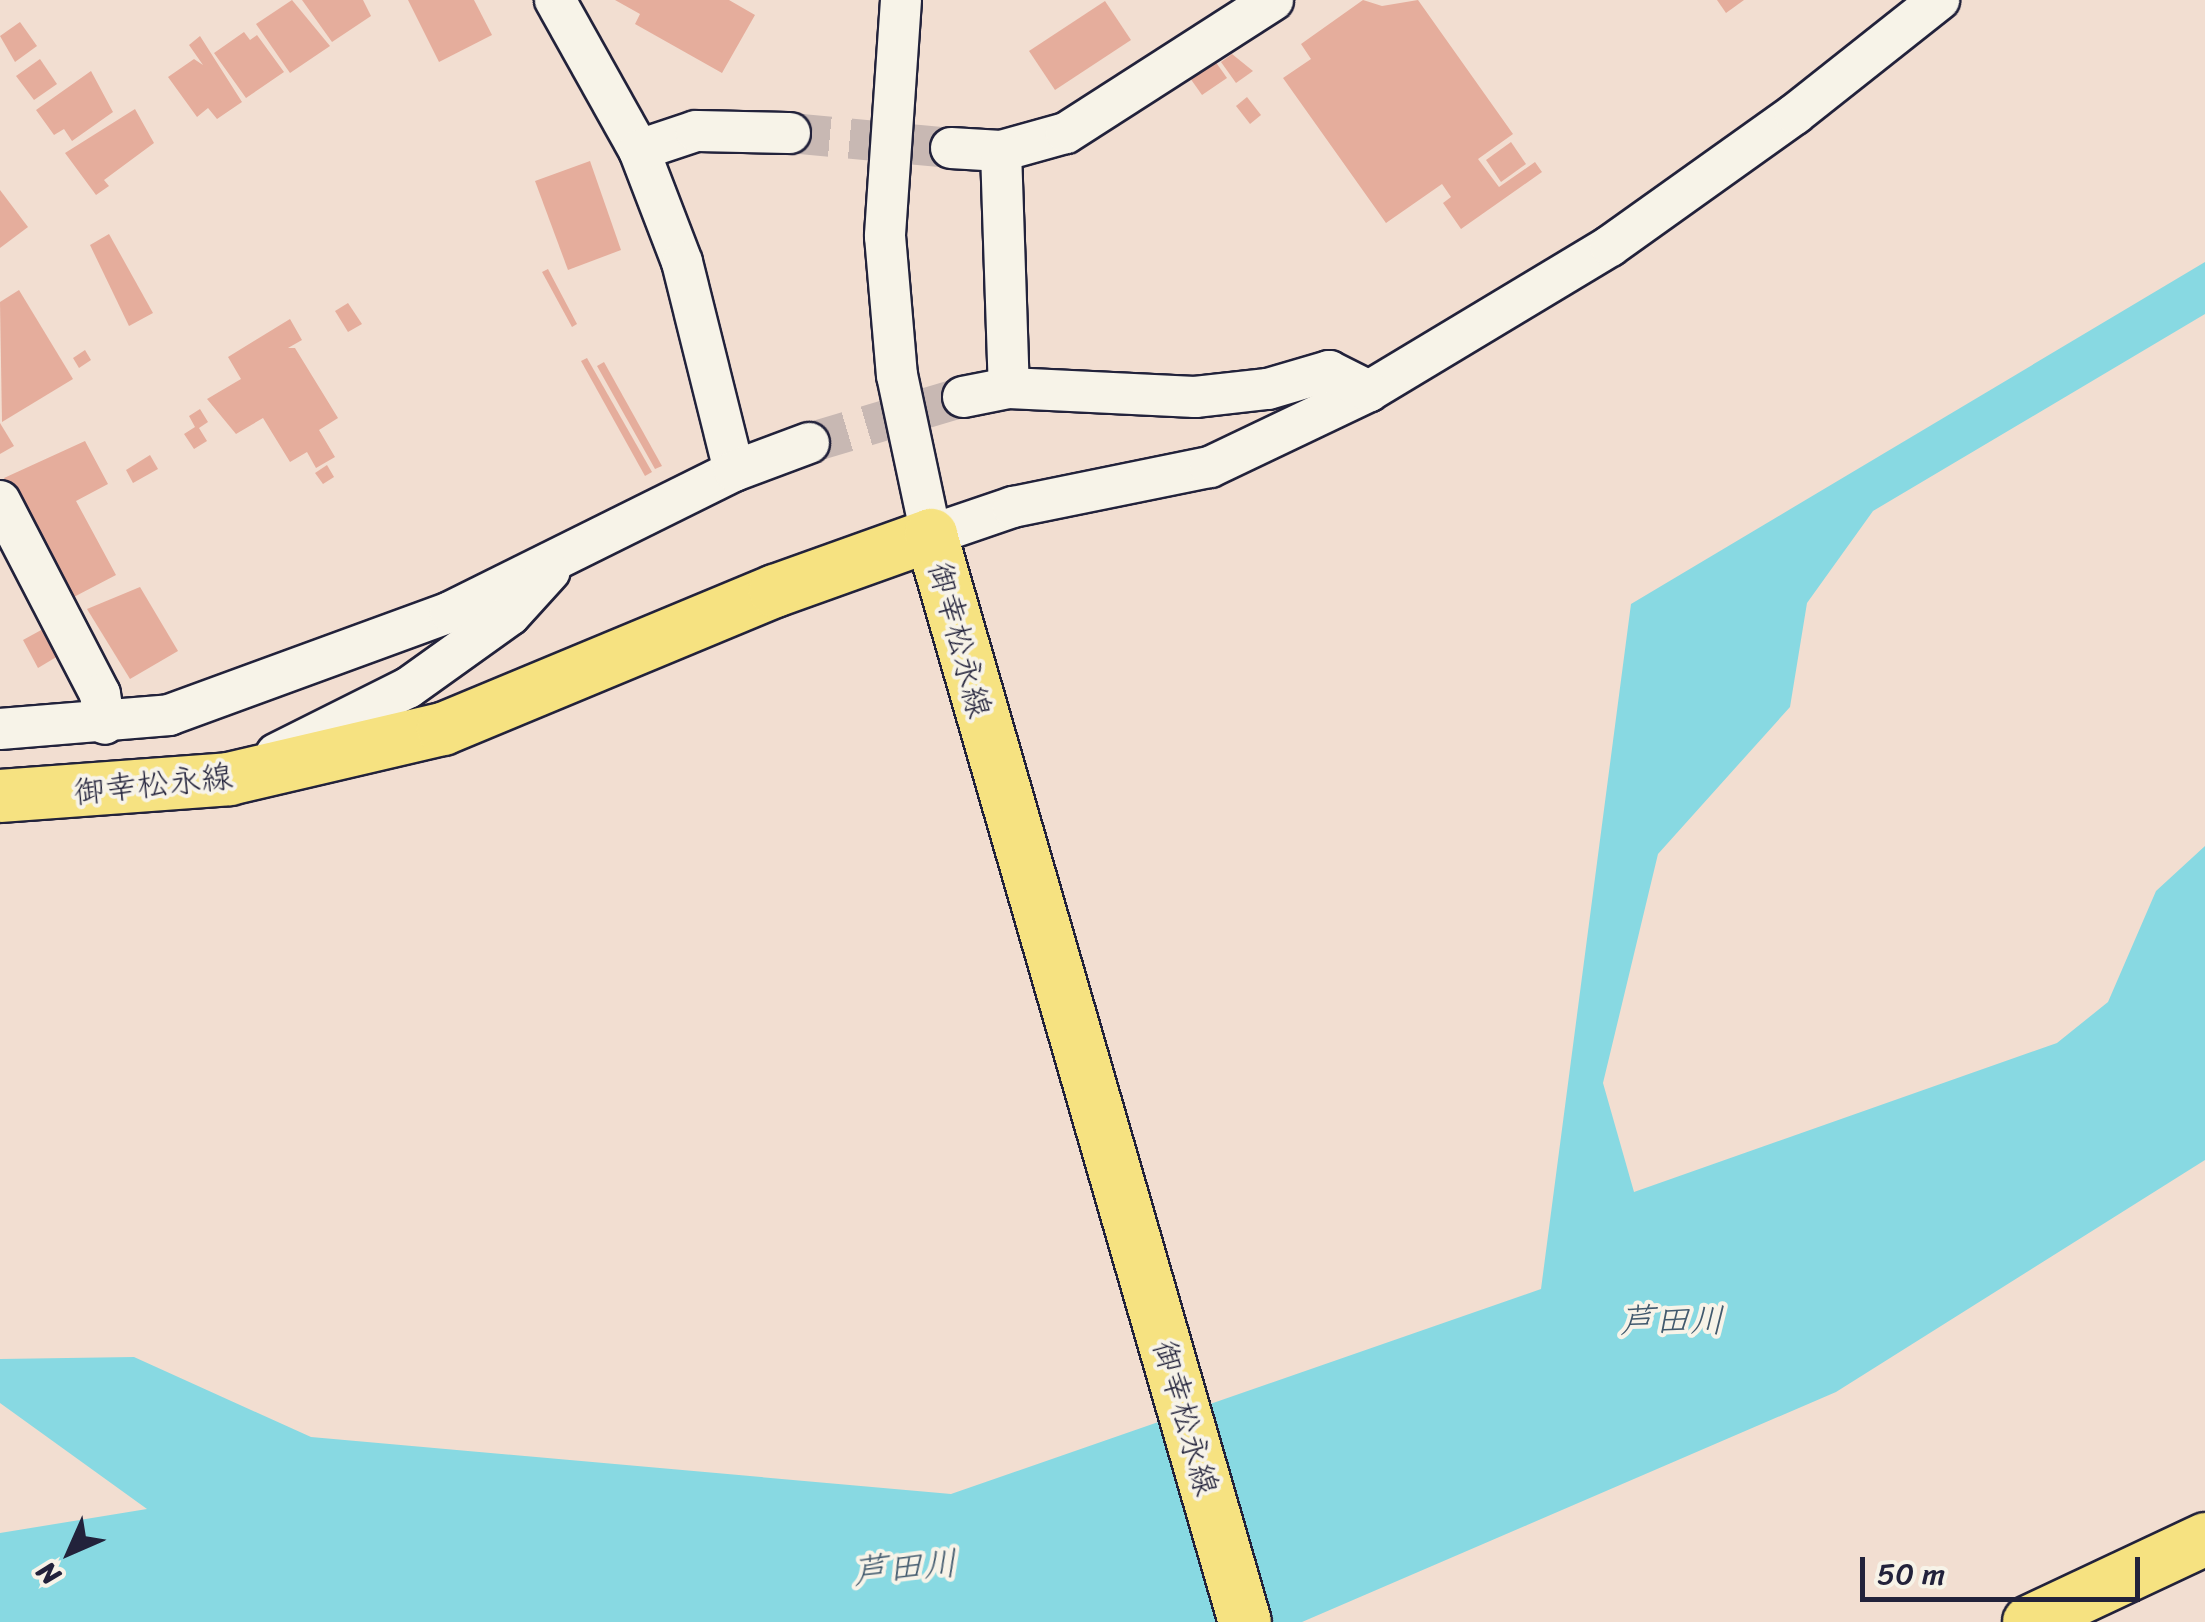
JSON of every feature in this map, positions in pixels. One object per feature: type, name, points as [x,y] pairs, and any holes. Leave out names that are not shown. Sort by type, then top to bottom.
[{"type":"main road","name":"御幸松永線","points":[[0,796],[228,779],[443,730],[775,591],[930,535],[956,639],[1245,1622]]},
{"type":"main road","points":[[2029,1622],[2205,1538]]},
{"type":"street","points":[[555,0],[639,150],[682,262],[734,471]]},
{"type":"street","points":[[901,0],[886,236],[897,376],[930,535],[1013,508],[1210,467],[1369,390],[1610,246],[1796,114],[1939,0]]},
{"type":"street","points":[[951,148],[1001,150],[1066,133],[1274,0]]},
{"type":"street","points":[[639,150],[696,131],[790,133]]},
{"type":"street","points":[[1001,150],[1009,388]]},
{"type":"street","points":[[963,397],[1009,388],[1195,398],[1268,389],[1329,371],[1369,390]]},
{"type":"street","points":[[0,729],[105,724],[170,715],[450,612],[734,471],[809,443]]},
{"type":"street","points":[[0,501],[100,694],[105,724]]},
{"type":"street","points":[[228,779],[408,688],[510,615],[566,553]]},
{"type":"water","name":"芦田川","points":[[2205,262],[2205,314],[1873,511],[1807,603],[1790,707],[1658,854],[1603,1083],[1634,1192],[2057,1043],[2108,1002],[2156,891],[2205,846],[2205,1160],[1836,1392],[1302,1622],[0,1622],[0,1533],[147,1509],[0,1403],[0,1359],[134,1357],[311,1437],[951,1494],[1541,1289],[1631,604]]},
{"type":"building","points":[[292,0],[330,46],[290,73],[256,24]]},
{"type":"building","points":[[302,0],[363,0],[371,16],[332,42]]},
{"type":"building","points":[[408,0],[474,0],[492,35],[439,62]]},
{"type":"building","points":[[615,0],[729,0],[755,15],[722,73],[635,24],[640,14]]},
{"type":"building","points":[[1363,0],[1382,6],[1418,0],[1513,134],[1478,159],[1499,187],[1535,162],[1542,172],[1461,229],[1443,203],[1451,197],[1442,184],[1386,223],[1283,78],[1311,59],[1301,44]]},
{"type":"building","points":[[1717,0],[1744,0],[1726,13]]},
{"type":"building","points":[[1105,1],[1131,40],[1055,90],[1029,51]]},
{"type":"building","points":[[20,22],[37,46],[15,62],[0,36]]},
{"type":"building","points":[[244,32],[250,40],[257,35],[284,72],[246,98],[214,53]]},
{"type":"building","points":[[200,36],[242,102],[217,119],[208,108],[197,117],[168,77],[194,59],[203,65],[189,45]]},
{"type":"building","points":[[1232,54],[1253,71],[1236,83],[1221,62]]},
{"type":"building","points":[[40,59],[57,84],[34,100],[16,76]]},
{"type":"building","points":[[1215,61],[1227,78],[1202,95],[1190,78]]},
{"type":"building","points":[[91,71],[113,112],[72,141],[64,129],[54,135],[36,110]]},
{"type":"building","points":[[1247,97],[1261,115],[1250,124],[1236,106]]},
{"type":"building","points":[[135,109],[154,143],[104,180],[109,186],[96,195],[65,153]]},
{"type":"building","points":[[1511,142],[1526,164],[1501,182],[1486,160]]},
{"type":"building","points":[[590,161],[621,250],[568,270],[535,181]]},
{"type":"building","points":[[0,190],[28,227],[0,248]]},
{"type":"building","points":[[109,234],[153,313],[129,326],[90,245]]},
{"type":"building","points":[[548,269],[577,324],[572,327],[542,272]]},
{"type":"building","points":[[19,290],[73,379],[2,422],[0,302]]},
{"type":"building","points":[[348,303],[362,324],[348,332],[335,311]]},
{"type":"building","points":[[290,319],[302,340],[288,348],[295,348],[338,418],[319,430],[335,457],[316,468],[307,452],[290,462],[263,418],[236,434],[207,399],[241,379],[228,357]]},
{"type":"building","points":[[85,350],[91,360],[79,368],[73,358]]},
{"type":"building","points":[[587,358],[652,472],[645,476],[581,361]]},
{"type":"building","points":[[604,362],[662,466],[655,469],[597,366]]},
{"type":"building","points":[[200,409],[208,422],[199,428],[207,441],[194,449],[184,434],[195,427],[189,416]]},
{"type":"building","points":[[0,423],[14,446],[0,454]]},
{"type":"building","points":[[85,441],[108,484],[76,501],[116,575],[70,599],[4,478]]},
{"type":"building","points":[[150,455],[158,469],[133,483],[126,470]]},
{"type":"building","points":[[327,465],[334,477],[323,484],[315,473]]},
{"type":"building","points":[[140,587],[178,651],[130,679],[87,609]]},
{"type":"building","points":[[43,629],[58,656],[38,668],[23,640]]},
{"type":"tunnel","points":[[790,133],[951,148]]},
{"type":"tunnel","points":[[809,443],[963,397]]}]
